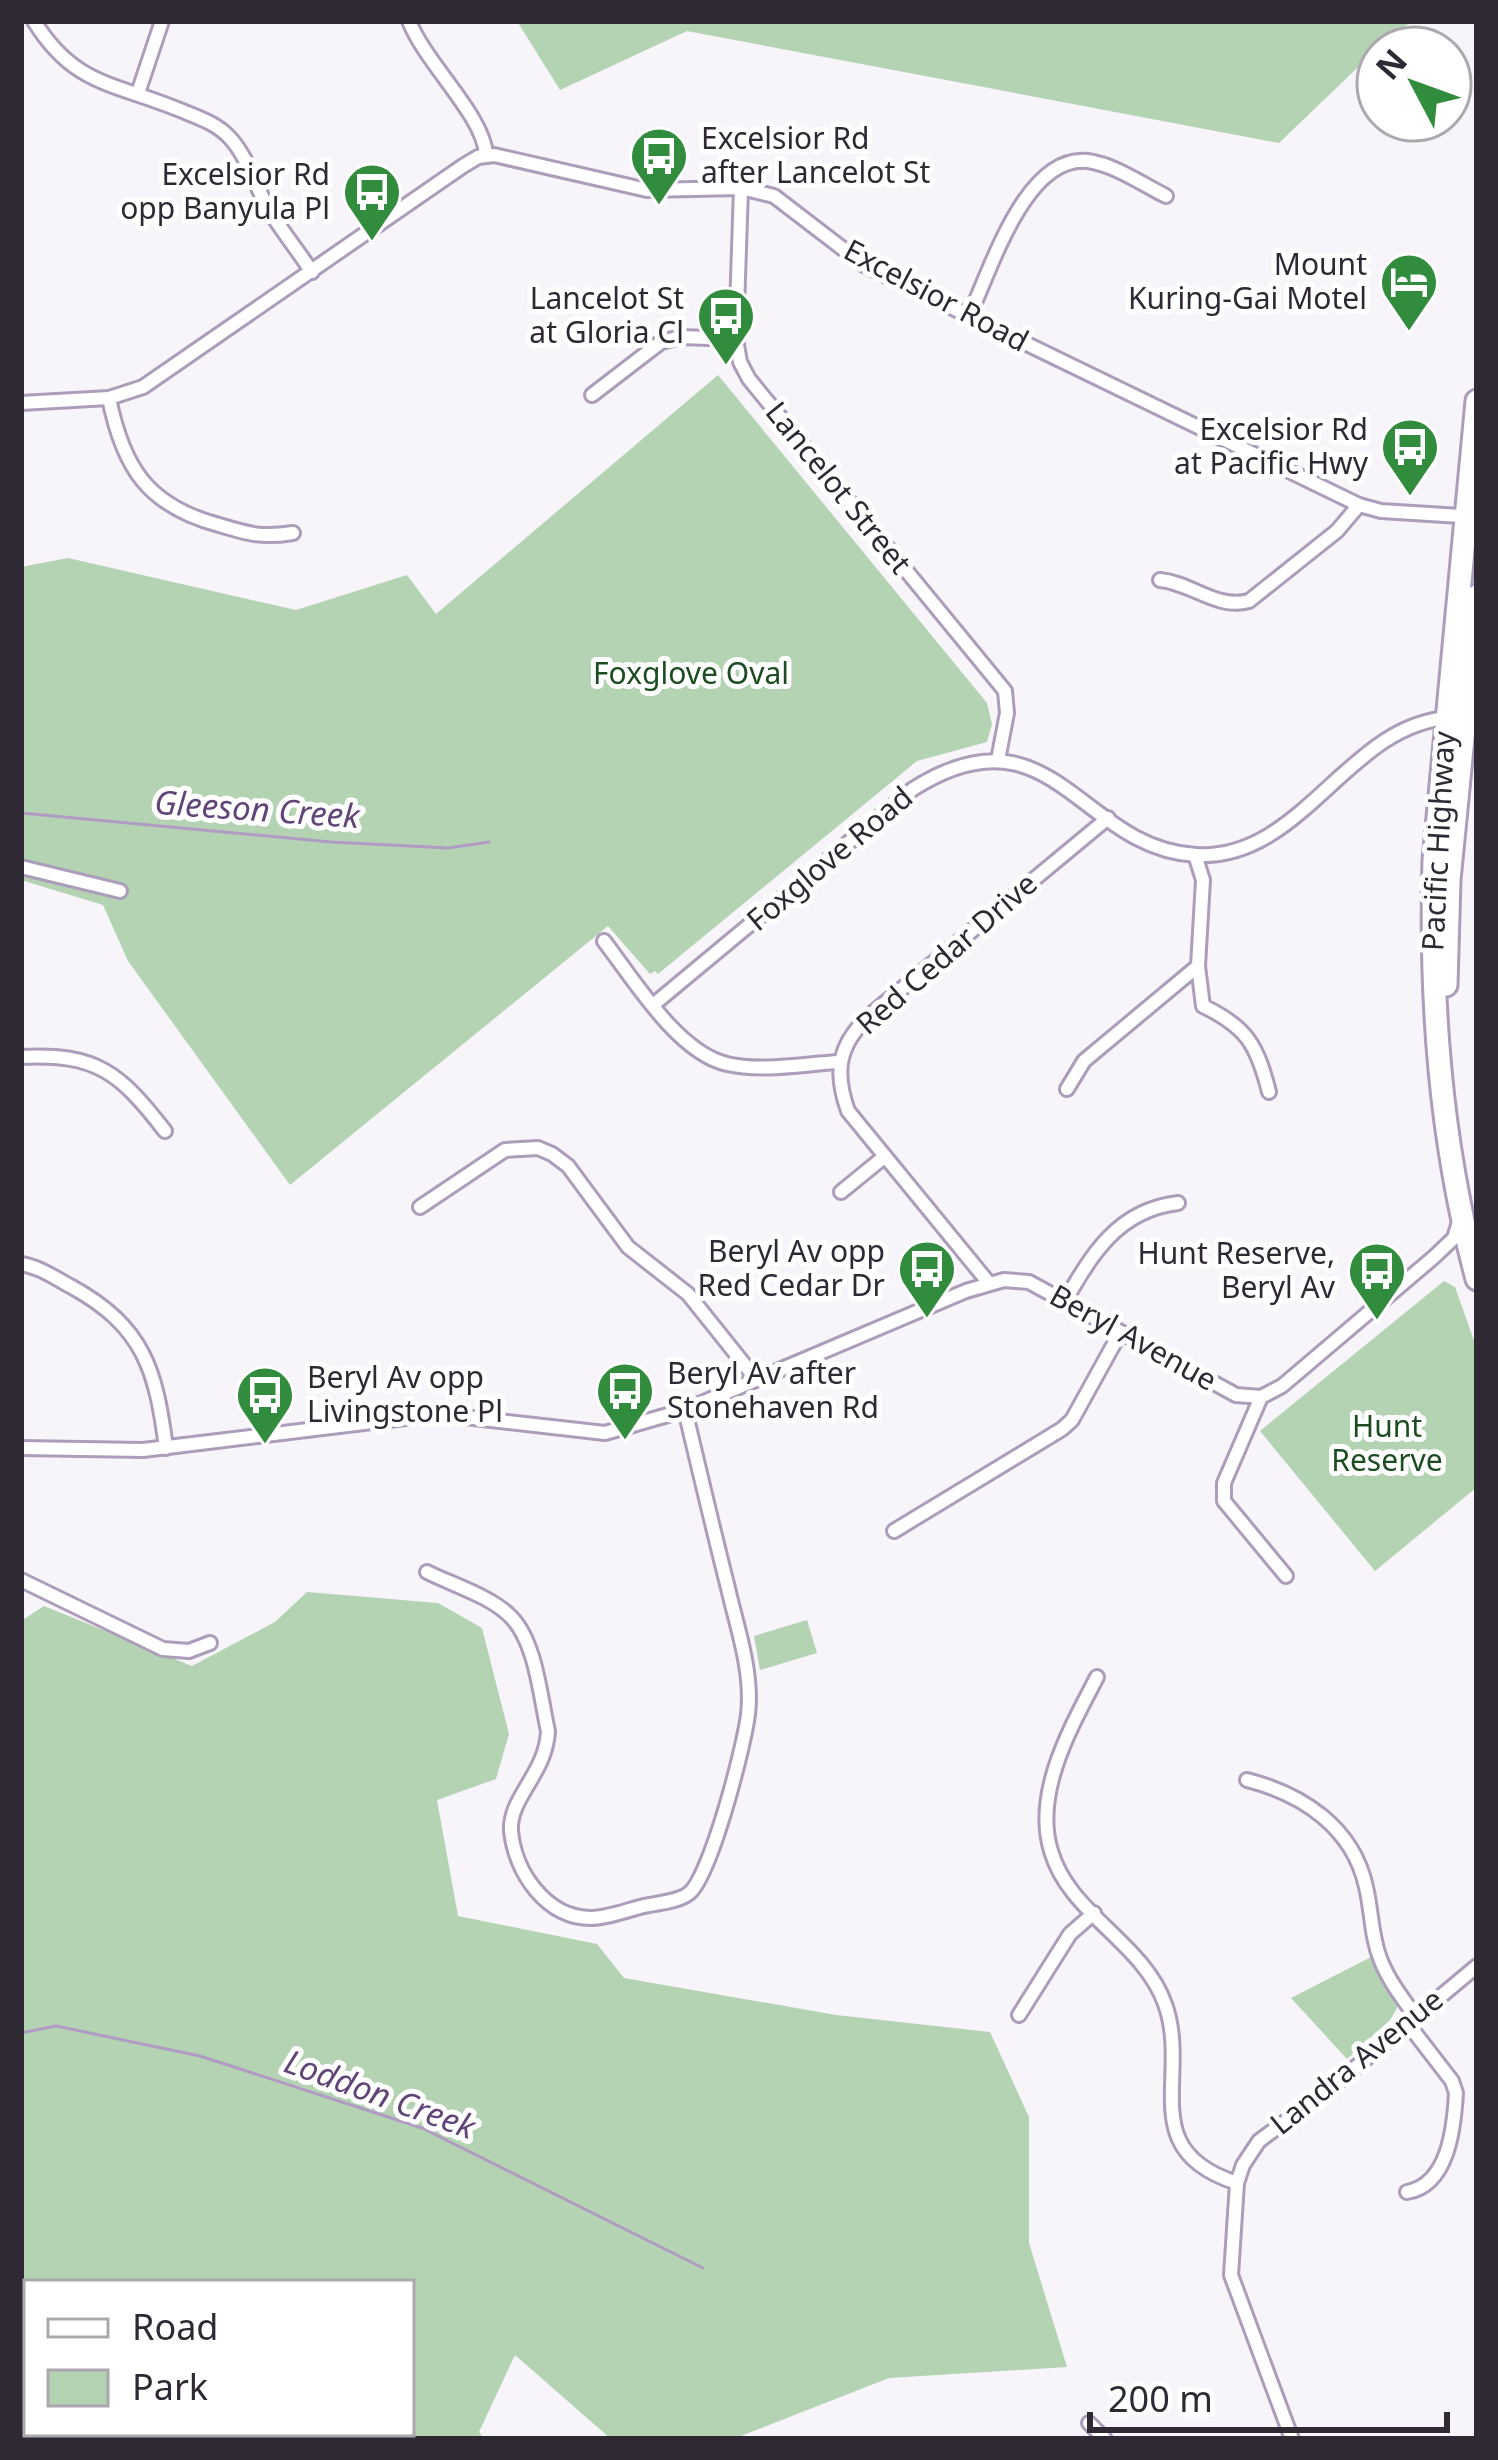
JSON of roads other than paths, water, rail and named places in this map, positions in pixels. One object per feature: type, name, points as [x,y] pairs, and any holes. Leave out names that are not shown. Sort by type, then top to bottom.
[{"type":"main road","name":"Pacific Highway","points":[[1477,401],[1456,718],[1445,991],[1453,1090],[1477,1229]]},
{"type":"main road","name":"Pacific Highway","points":[[1477,596],[1434,860],[1432,990],[1441,1091],[1477,1280]]},
{"type":"street","points":[[34,21],[55,52],[74,69],[101,84],[138,93],[210,123],[231,138],[269,210],[312,272]]},
{"type":"street","points":[[138,93],[162,21]]},
{"type":"street","points":[[21,403],[109,398],[168,373],[463,166],[487,154],[483,136],[422,52],[409,21]]},
{"type":"street","name":"Excelsior Road","points":[[487,154],[647,190],[741,188],[783,202],[852,257],[1359,505],[1381,511],[1472,516]]},
{"type":"street","points":[[969,316],[1019,209],[1041,178],[1056,168],[1092,162],[1166,196]]},
{"type":"street","name":"Lancelot Street","points":[[741,188],[736,339],[740,362],[749,380],[1005,691],[1007,713],[998,760]]},
{"type":"street","points":[[592,395],[661,342],[736,339]]},
{"type":"street","points":[[109,398],[124,454],[166,504],[185,517],[259,538],[293,533]]},
{"type":"street","points":[[1160,580],[1184,584],[1222,602],[1249,601],[1337,531],[1359,505]]},
{"type":"street","points":[[998,760],[1052,778],[1151,843],[1195,855],[1235,850],[1267,836],[1375,750],[1430,719],[1456,718]]},
{"type":"street","name":"Foxglove Road","points":[[653,1004],[913,789],[947,769],[998,760]]},
{"type":"street","name":"Red Cedar Drive","points":[[988,1282],[848,1111],[838,1062],[853,1031],[869,1016],[1108,818]]},
{"type":"street","points":[[1195,855],[1203,880],[1198,965],[1203,1006],[1236,1022],[1260,1056],[1269,1092]]},
{"type":"street","points":[[21,867],[120,891]]},
{"type":"street","points":[[604,941],[685,1040],[715,1060],[747,1067],[838,1062]]},
{"type":"street","points":[[1067,1089],[1084,1061],[1198,965]]},
{"type":"street","points":[[21,1057],[61,1054],[101,1067],[134,1091],[165,1131]]},
{"type":"street","points":[[420,1207],[505,1150],[538,1148],[552,1154],[582,1184],[628,1247],[688,1294],[756,1379]]},
{"type":"street","points":[[841,1192],[884,1157]]},
{"type":"street","points":[[1065,1301],[1101,1242],[1152,1209],[1178,1203]]},
{"type":"street","points":[[1286,1576],[1224,1501],[1224,1484],[1261,1397],[1282,1386],[1435,1257],[1459,1231],[1460,1208]]},
{"type":"street","points":[[1435,1257],[1458,1256],[1477,1280]]},
{"type":"street","points":[[21,1264],[34,1266],[86,1295],[137,1341],[160,1395],[166,1448]]},
{"type":"street","points":[[21,1448],[166,1448],[438,1414],[605,1433],[685,1410],[988,1282]]},
{"type":"street","name":"Beryl Avenue","points":[[988,1282],[1029,1282],[1237,1395],[1261,1397]]},
{"type":"street","points":[[894,1531],[1062,1429],[1072,1420],[1120,1333]]},
{"type":"street","points":[[427,1572],[502,1609],[518,1625],[528,1648],[548,1731],[544,1760],[515,1806],[511,1824],[526,1879],[544,1898],[578,1916],[606,1916],[688,1895],[701,1880],[718,1831],[749,1701],[743,1653],[685,1410]]},
{"type":"street","points":[[21,1580],[163,1649],[189,1651],[210,1643]]},
{"type":"street","points":[[1097,1677],[1055,1768],[1048,1814],[1050,1850],[1065,1881],[1145,1965],[1168,2010],[1171,2116],[1189,2157],[1205,2170],[1237,2182],[1231,2276],[1292,2439]]},
{"type":"street","points":[[1246,1780],[1279,1788],[1310,1804],[1348,1845],[1366,1887],[1380,1960],[1452,2081],[1456,2092],[1438,2175],[1423,2190],[1407,2192]]},
{"type":"street","points":[[1019,2015],[1070,1934],[1094,1913]]},
{"type":"street","name":"Landra Avenue","points":[[1237,2182],[1259,2141],[1477,1966]]},
{"type":"street","points":[[1090,2423],[1105,2439]]},
{"type":"waterway","name":"Gleeson Creek","points":[[21,813],[331,842],[448,848],[489,842]]},
{"type":"waterway","name":"Loddon Creek","points":[[21,2033],[56,2026],[200,2056],[422,2128],[703,2268]]},
{"type":"place","name":"Excelsior Rd after Lancelot St","points":[[659,207]]},
{"type":"place","name":"Excelsior Rd opp Banyula Pl","points":[[372,243]]},
{"type":"place","name":"Mount Kuring-Gai Motel","points":[[1409,333]]},
{"type":"place","name":"Lancelot St at Gloria Cl","points":[[726,367]]},
{"type":"place","name":"Excelsior Rd at Pacific Hwy","points":[[1410,498]]},
{"type":"place","name":"Beryl Av opp Red Cedar Dr","points":[[927,1320]]},
{"type":"place","name":"Hunt Reserve, Beryl Av","points":[[1377,1322]]},
{"type":"place","name":"Beryl Av after Stonehaven Rd","points":[[625,1442]]},
{"type":"place","name":"Beryl Av opp Livingstone Pl","points":[[265,1446]]},
{"type":"park label","name":"Foxglove Oval","points":[[691,674]]},
{"type":"park label","name":"Hunt Reserve","points":[[1387,1444]]}]
